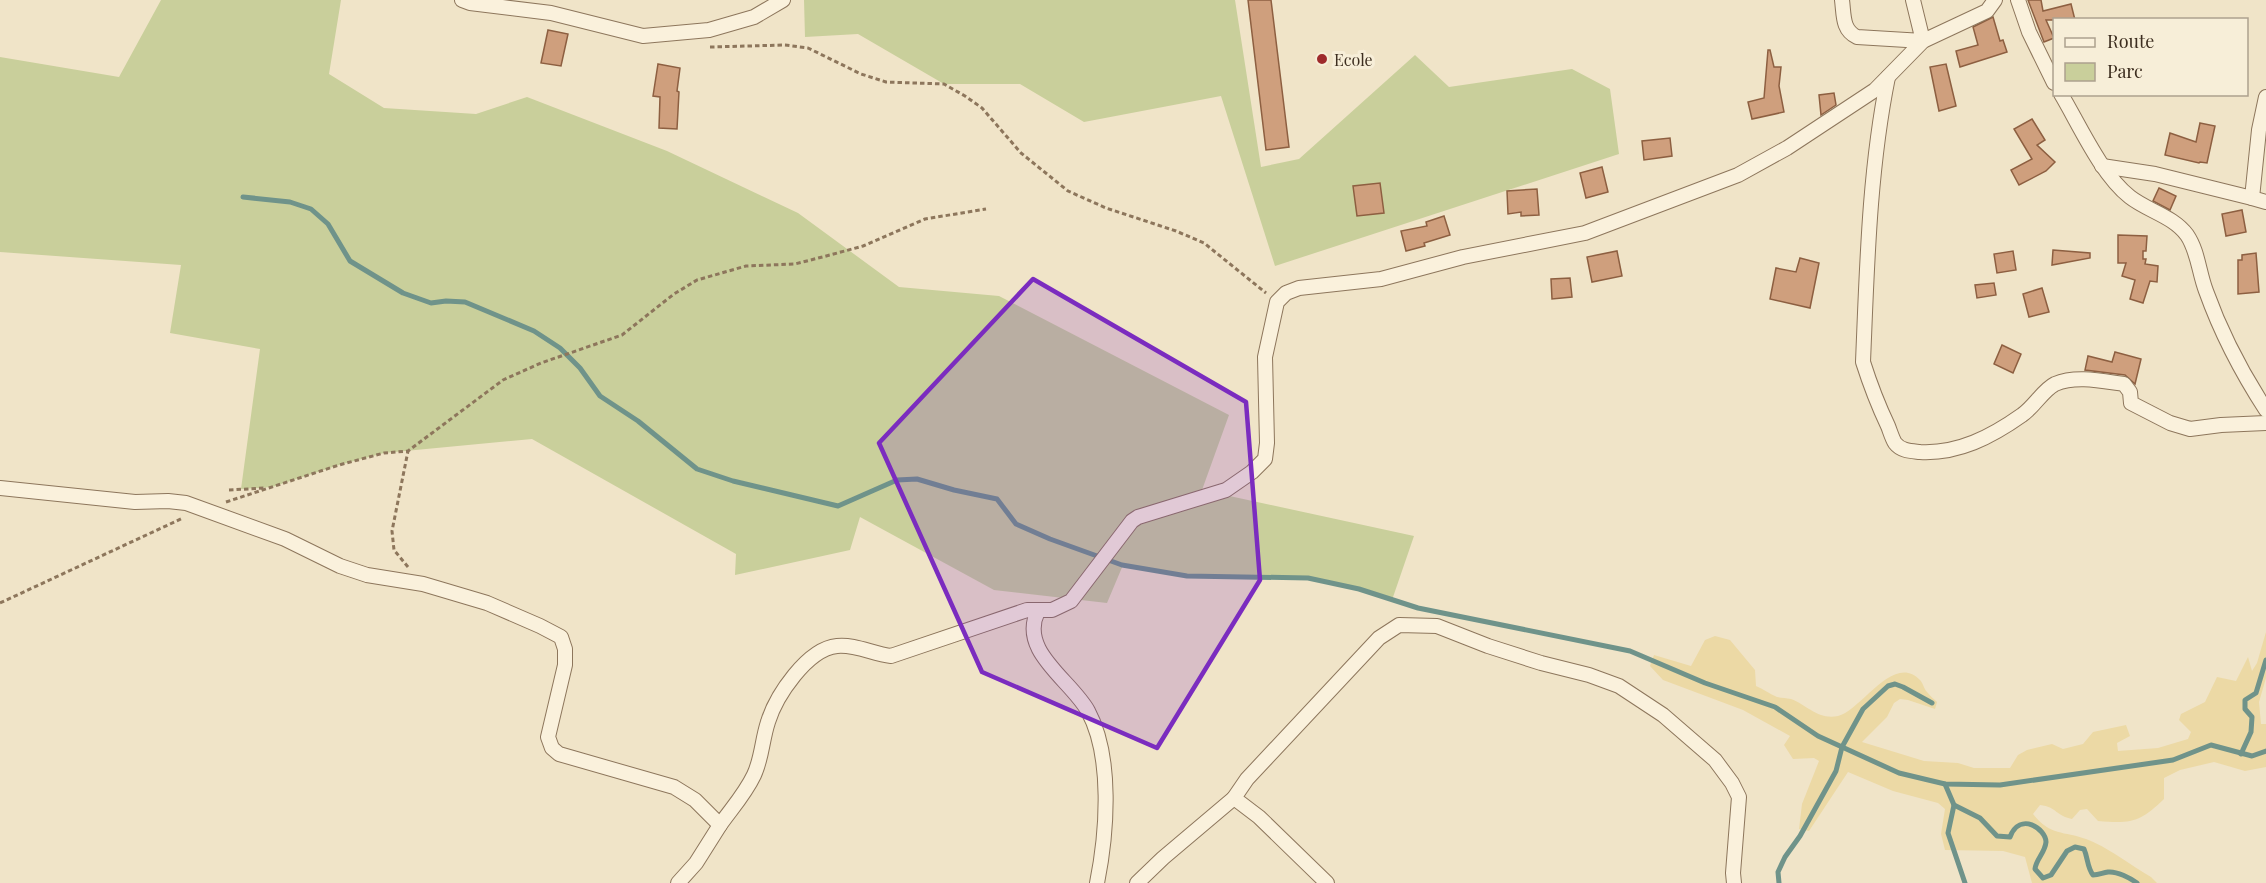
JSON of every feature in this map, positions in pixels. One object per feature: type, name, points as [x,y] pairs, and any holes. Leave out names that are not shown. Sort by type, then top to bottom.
[{"type":"street","points":[[462,0],[470,3],[534,5],[551,13],[643,36],[709,30],[754,17],[783,0]]},
{"type":"street","points":[[1842,0],[1845,27],[1850,34],[1857,37],[1923,41]]},
{"type":"street","points":[[1913,0],[1923,41]]},
{"type":"street","points":[[678,883],[696,862],[720,825],[740,800],[755,774],[768,721],[784,688],[802,667],[819,653],[834,646],[848,646],[891,656],[1027,610],[1061,608],[1071,601],[1132,521],[1138,517],[1226,490],[1252,472],[1264,459],[1266,443],[1265,357],[1277,302],[1286,293],[1299,288],[1381,279],[1463,257],[1585,233],[1738,175],[1787,147],[1875,90],[1923,41],[1995,0]]},
{"type":"street","points":[[2018,0],[2029,32],[2053,79]]},
{"type":"street","points":[[1889,77],[1881,115],[1873,177],[1863,362],[1869,383],[1896,444],[1906,451],[1932,453],[1956,450],[1983,439],[2010,423],[2031,408],[2053,385],[2066,381],[2090,379],[2124,384],[2130,392],[2131,403],[2170,423],[2190,429],[2266,423]]},
{"type":"street","points":[[2062,96],[2102,166],[2130,197],[2174,223],[2186,233],[2192,244],[2205,290],[2227,342],[2263,401]]},
{"type":"street","points":[[2252,198],[2259,130],[2266,97]]},
{"type":"street","points":[[2102,166],[2155,174],[2266,202]]},
{"type":"street","points":[[0,488],[135,502],[186,503],[285,539],[340,566],[367,575],[423,584],[487,603],[540,626],[561,637],[565,649],[565,665],[548,737],[552,748],[559,754],[674,787],[695,800],[720,825]]},
{"type":"street","points":[[1038,611],[1033,622],[1033,637],[1042,655],[1087,708],[1101,748],[1107,810],[1097,883]]},
{"type":"street","points":[[1137,883],[1234,798],[1247,779],[1379,638],[1399,626],[1437,626],[1520,656],[1589,675],[1619,686],[1663,715],[1715,759],[1739,797],[1734,883]]},
{"type":"street","points":[[1234,798],[1259,818],[1327,883]]},
{"type":"path","points":[[704,47],[785,45],[808,48],[861,74],[886,82],[944,84],[981,108],[1021,153],[1068,191],[1106,208],[1176,231],[1204,243],[1277,302]]},
{"type":"path","points":[[0,603],[202,509],[350,462],[384,453],[408,451],[503,380],[541,363],[622,335],[674,294],[697,280],[746,266],[795,264],[863,246],[925,219],[986,209]]},
{"type":"path","points":[[408,451],[392,531],[394,550],[423,584]]},
{"type":"path","points":[[229,490],[272,487]]},
{"type":"highlighted area","points":[[1033,279],[1246,402],[1260,580],[1157,748],[982,672],[879,443]]},
{"type":"green space","points":[[161,0],[341,0],[329,74],[384,108],[476,114],[527,97],[667,151],[798,213],[899,287],[999,296],[1229,415],[1202,490],[1414,536],[1392,600],[1359,589],[1308,578],[1187,576],[1123,565],[1107,603],[994,590],[860,517],[850,550],[735,575],[736,554],[532,439],[384,453],[272,487],[241,489],[260,349],[170,333],[181,265],[0,252],[0,57],[119,77]]},
{"type":"green space","points":[[804,0],[1235,0],[1261,167],[1299,159],[1415,55],[1449,87],[1572,69],[1610,89],[1619,154],[1275,266],[1221,96],[1084,122],[1020,84],[944,84],[858,34],[805,37]]},
{"type":"sand","points":[[2266,632],[2266,678],[2259,702],[2261,724],[2266,724],[2266,767],[2245,771],[2214,762],[2180,770],[2164,778],[2164,799],[2148,813],[2135,820],[2098,821],[2087,809],[2080,810],[2072,819],[2040,805],[2033,814],[2051,829],[2102,846],[2157,883],[2032,883],[2025,857],[2003,851],[1945,850],[1941,834],[1945,809],[1938,803],[1893,791],[1848,772],[1809,831],[1799,829],[1802,804],[1819,761],[1814,758],[1793,759],[1784,745],[1790,736],[1743,710],[1663,680],[1650,666],[1654,655],[1691,666],[1705,640],[1715,636],[1730,640],[1755,670],[1756,686],[1777,697],[1791,699],[1819,714],[1831,717],[1847,712],[1888,678],[1899,673],[1910,673],[1920,680],[1926,691],[1937,702],[1935,709],[1900,699],[1894,703],[1887,717],[1862,742],[1924,761],[1958,763],[1974,768],[2010,768],[2018,755],[2027,750],[2052,744],[2063,749],[2083,744],[2093,732],[2126,725],[2130,736],[2117,743],[2118,751],[2158,748],[2188,739],[2191,732],[2179,720],[2181,714],[2205,702],[2217,677],[2236,681],[2248,657],[2252,671],[2257,663]]},
{"type":"building","points":[[1248,0],[1271,0],[1289,147],[1266,150]]},
{"type":"building","points":[[2028,0],[2041,0],[2043,11],[2071,4],[2074,18],[2046,20],[2053,38],[2044,42]]},
{"type":"building","points":[[1993,17],[2000,41],[2003,40],[2007,52],[1960,67],[1956,51],[1978,45],[1973,27]]},
{"type":"building","points":[[548,30],[568,34],[561,66],[541,63]]},
{"type":"building","points":[[1768,50],[1770,50],[1774,67],[1781,67],[1779,86],[1784,112],[1752,119],[1748,102],[1764,98]]},
{"type":"building","points":[[658,64],[680,68],[677,91],[679,92],[677,129],[659,128],[660,97],[653,96]]},
{"type":"building","points":[[1946,64],[1956,106],[1939,111],[1930,67]]},
{"type":"building","points":[[1834,93],[1836,105],[1821,115],[1819,95]]},
{"type":"building","points":[[2032,119],[2045,140],[2037,145],[2055,162],[2046,171],[2019,185],[2011,170],[2032,159],[2014,129]]},
{"type":"building","points":[[2200,123],[2215,126],[2207,163],[2165,155],[2170,133],[2196,142]]},
{"type":"building","points":[[1670,138],[1672,156],[1644,160],[1642,141]]},
{"type":"building","points":[[1602,167],[1608,192],[1586,198],[1580,173]]},
{"type":"building","points":[[1380,183],[1384,213],[1357,216],[1353,186]]},
{"type":"building","points":[[2159,188],[2176,196],[2170,210],[2153,201]]},
{"type":"building","points":[[1537,189],[1539,215],[1521,216],[1521,212],[1508,214],[1507,191]]},
{"type":"building","points":[[2242,210],[2246,232],[2226,236],[2222,214]]},
{"type":"building","points":[[1444,216],[1450,235],[1406,251],[1401,231],[1427,226],[1426,222]]},
{"type":"building","points":[[2118,235],[2147,236],[2143,259],[2146,259],[2145,264],[2158,266],[2157,282],[2150,281],[2143,303],[2130,299],[2135,280],[2122,276],[2126,263],[2118,263]]},
{"type":"building","points":[[2053,250],[2090,253],[2090,258],[2052,265]]},
{"type":"building","points":[[1617,251],[1622,276],[1592,282],[1587,257]]},
{"type":"building","points":[[2013,251],[2016,270],[1997,273],[1994,254]]},
{"type":"building","points":[[2256,253],[2259,292],[2238,294],[2238,260],[2242,260],[2242,255]]},
{"type":"building","points":[[1800,258],[1819,263],[1810,308],[1770,299],[1776,268],[1796,272]]},
{"type":"building","points":[[1570,278],[1572,297],[1552,299],[1551,279]]},
{"type":"building","points":[[1994,283],[1996,295],[1977,298],[1975,285]]},
{"type":"building","points":[[2042,288],[2049,312],[2029,317],[2023,294]]},
{"type":"building","points":[[2002,345],[2021,354],[2013,373],[1994,364]]},
{"type":"building","points":[[2115,352],[2141,359],[2135,384],[2125,375],[2085,370],[2088,356],[2112,362]]},
{"type":"waterway","points":[[243,197],[290,202],[311,209],[328,224],[350,261],[403,293],[431,303],[465,302],[534,331],[560,348],[580,368],[600,396],[638,421],[697,469],[733,481],[838,506],[897,480],[917,479],[997,499],[1016,524],[1122,565],[1187,576],[1308,578],[1359,589],[1418,608],[1630,651],[1705,683],[1775,707],[1818,736],[1899,773],[1945,784],[2000,785],[2173,760],[2211,745],[2252,756],[2266,751]]},
{"type":"waterway","points":[[2241,754],[2251,732],[2252,717],[2245,709],[2245,700],[2256,693],[2266,660]]},
{"type":"waterway","points":[[1779,883],[1778,872],[1785,857],[1800,836],[1836,771],[1842,747],[1863,709],[1888,686],[1895,684],[1932,703]]},
{"type":"waterway","points":[[1945,784],[1954,805],[1980,818],[1997,836],[2010,837],[2014,829],[2026,824],[2042,832],[2046,842],[2035,869],[2043,878],[2051,875],[2067,851],[2075,847],[2084,849],[2093,875],[2115,873],[2137,883]]},
{"type":"waterway","points":[[1954,805],[1948,833],[1965,883]]},
{"type":"place","name":"Ecole","points":[[1322,59]]}]
